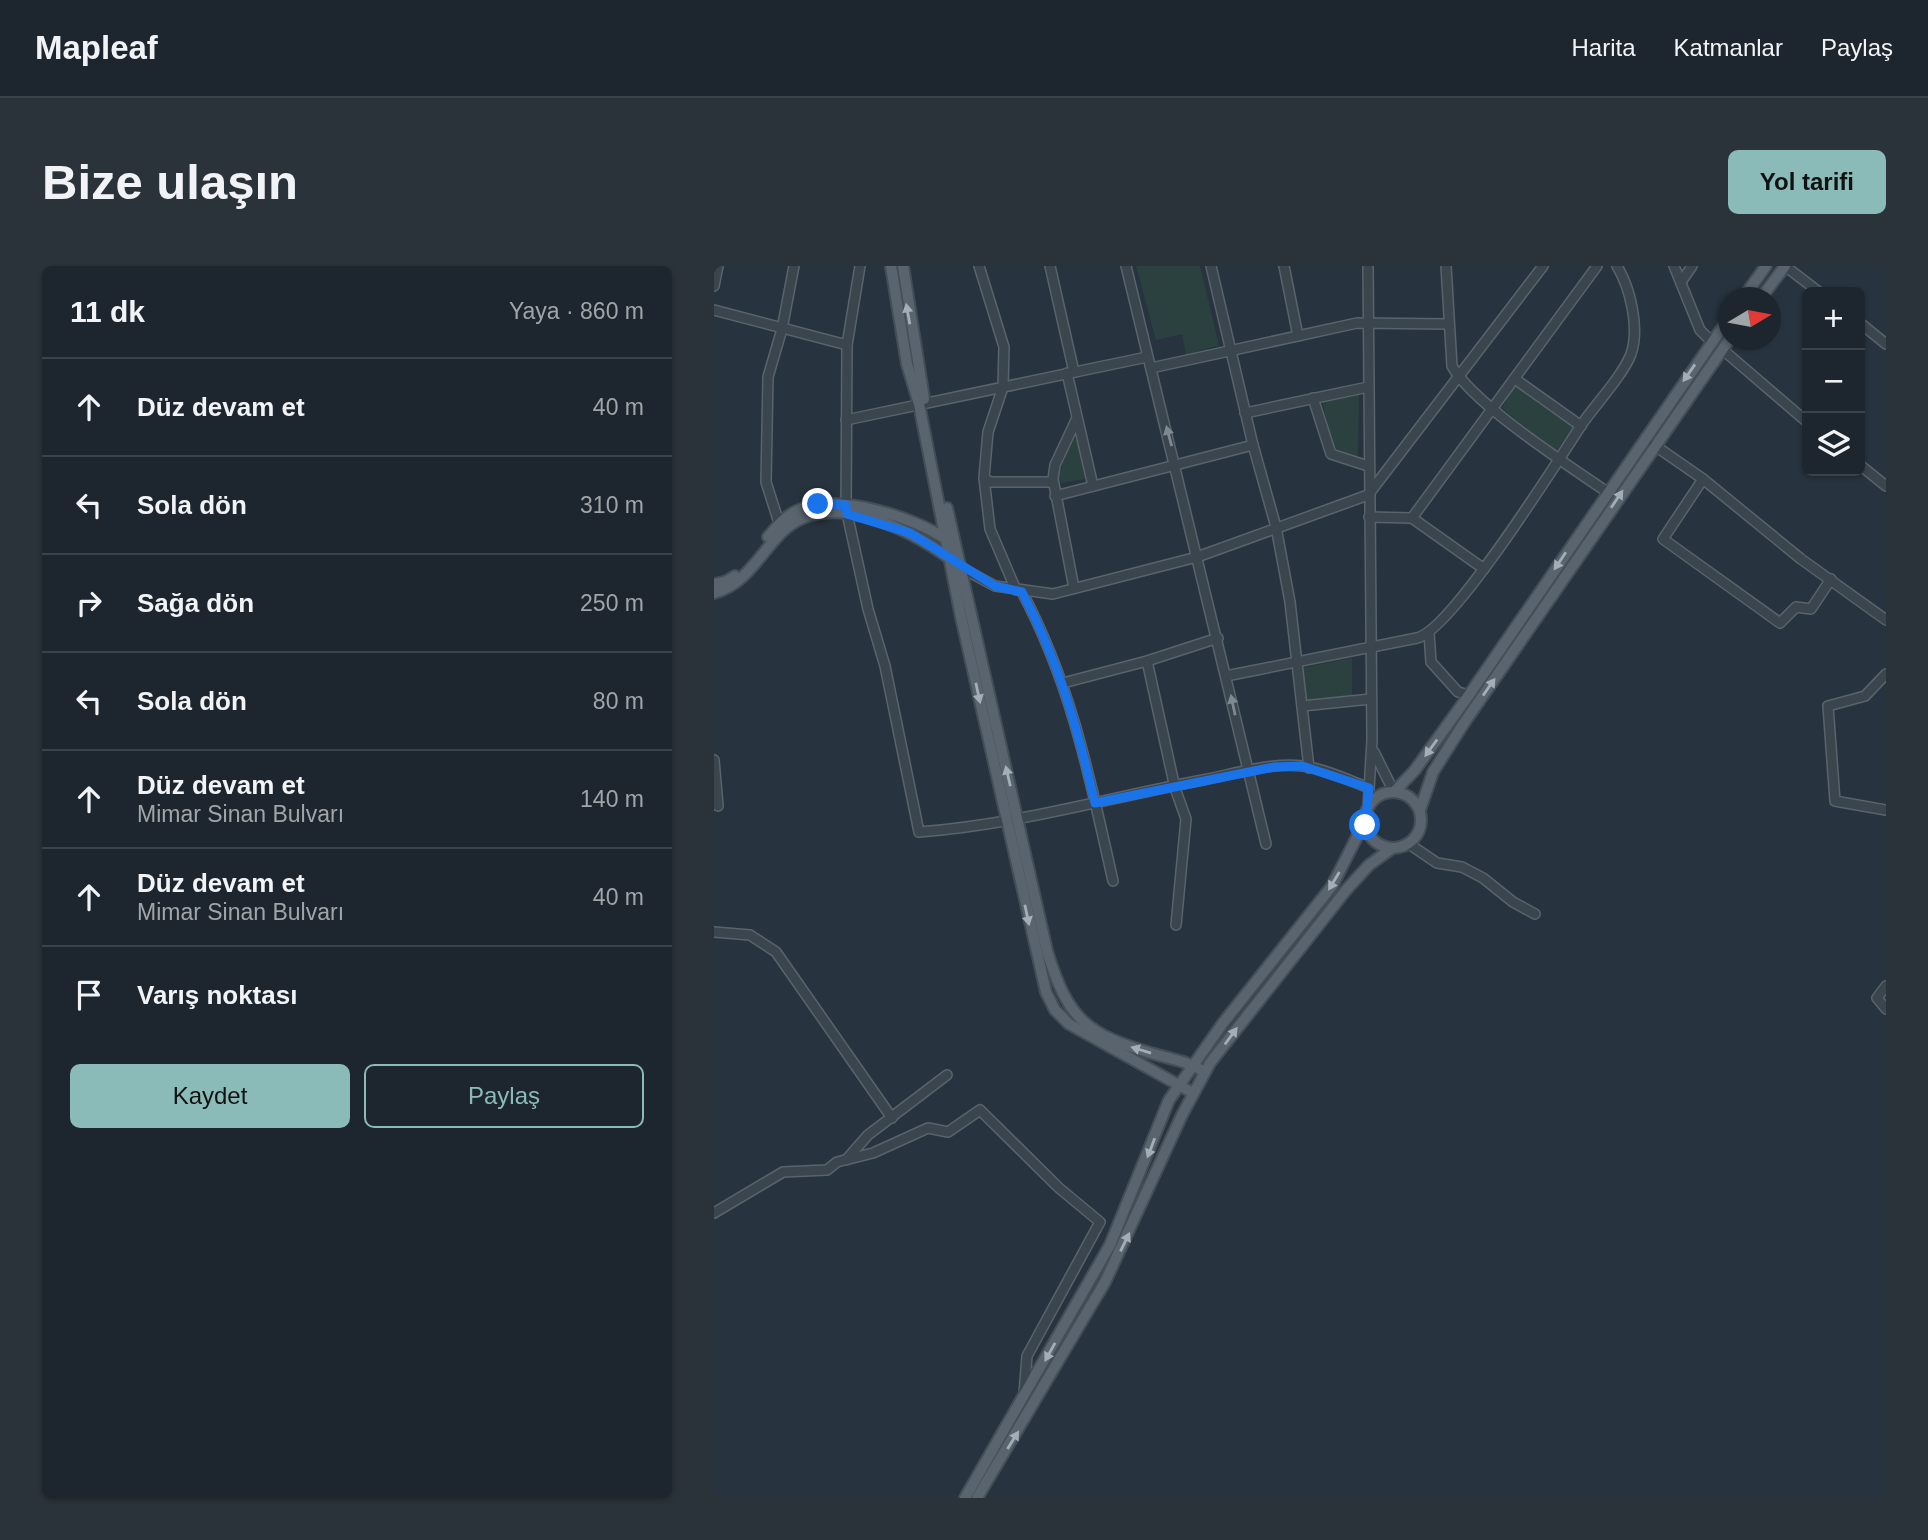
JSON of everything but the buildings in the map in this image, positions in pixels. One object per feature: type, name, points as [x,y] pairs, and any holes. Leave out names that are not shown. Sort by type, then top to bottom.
[{"type":"main road","points":[[891,266],[898,320],[922,404],[1006,821],[1037,960],[1055,1010],[1069,1024],[1096,1042],[1193,1093]]},
{"type":"main road","points":[[903,266],[922,404],[946,538],[960,567],[1047,951],[1065,1002],[1077,1018],[1104,1035],[1132,1048],[1194,1065],[1205,1072]]},
{"type":"main road","points":[[1751,287],[1766,266]]},
{"type":"main road","points":[[1769,287],[1785,266]]},
{"type":"main road","points":[[1394,792],[1415,771],[1469,695],[1718,332]]},
{"type":"main road","points":[[977,1498],[1105,1282],[1205,1072],[1253,1005],[1369,865],[1391,849],[1409,844],[1420,829],[1420,810],[1433,772],[1654,445],[1722,350]]},
{"type":"main road","points":[[714,584],[732,578],[779,523],[803,508],[818,504],[923,526],[946,538]]},
{"type":"main road","points":[[714,593],[740,581],[789,525],[815,514],[847,510],[910,533],[953,554]]},
{"type":"main road","points":[[965,1498],[1110,1245],[1169,1100],[1181,1088],[1194,1065],[1332,886],[1365,821],[1368,807],[1381,794],[1394,792],[1408,796],[1420,810]]},
{"type":"main road","points":[[1365,821],[1373,841],[1391,849]]},
{"type":"street","points":[[714,286],[718,266]]},
{"type":"street","points":[[779,523],[765,482],[765,427],[768,377],[782,329],[794,266]]},
{"type":"street","points":[[860,266],[848,345],[847,510],[868,608],[885,666],[919,832],[1019,820],[1175,785],[1274,767],[1309,768],[1369,788]]},
{"type":"street","points":[[979,266],[1004,347],[1003,387],[988,432],[984,478],[990,529],[1073,709],[1113,881]]},
{"type":"street","points":[[1050,266],[1077,418],[1093,486]]},
{"type":"street","points":[[1126,266],[1177,467],[1266,844]]},
{"type":"street","points":[[1210,266],[1245,414],[1276,527],[1290,602],[1309,768]]},
{"type":"street","points":[[1284,266],[1298,336]]},
{"type":"street","points":[[1368,266],[1372,740],[1368,807]]},
{"type":"street","points":[[1446,266],[1452,366],[1458,378],[1492,408],[1607,492]]},
{"type":"street","points":[[960,567],[995,586],[1053,594],[1197,557],[1368,495],[1543,266]]},
{"type":"street","points":[[1412,518],[1597,266]]},
{"type":"street","points":[[1226,676],[1371,648],[1429,633],[1484,569],[1630,354],[1631,300],[1626,282],[1617,266]]},
{"type":"street","points":[[1674,266],[1700,330],[1711,341]]},
{"type":"street","points":[[1681,282],[1692,266]]},
{"type":"street","points":[[1785,266],[1812,287]]},
{"type":"street","points":[[714,310],[848,345]]},
{"type":"street","points":[[1151,368],[1368,323],[1448,324]]},
{"type":"street","points":[[1865,327],[1886,344]]},
{"type":"street","points":[[1732,350],[1802,417]]},
{"type":"street","points":[[846,420],[1147,357]]},
{"type":"street","points":[[1514,379],[1581,426]]},
{"type":"street","points":[[1245,414],[1368,387]]},
{"type":"street","points":[[1313,398],[1331,454],[1368,466]]},
{"type":"street","points":[[1074,588],[1053,482],[1055,465],[1077,418]]},
{"type":"street","points":[[1055,496],[1177,467],[1253,445]]},
{"type":"street","points":[[1654,445],[1703,479],[1886,621]]},
{"type":"street","points":[[1865,470],[1886,486]]},
{"type":"street","points":[[984,478],[990,482],[1053,482]]},
{"type":"street","points":[[1703,479],[1663,539],[1780,624],[1796,607],[1811,609],[1831,579]]},
{"type":"street","points":[[1369,517],[1412,518],[1484,569]]},
{"type":"street","points":[[1429,633],[1431,662],[1458,692],[1469,695]]},
{"type":"street","points":[[1063,683],[1147,662],[1218,638]]},
{"type":"street","points":[[1147,662],[1186,829],[1176,925]]},
{"type":"street","points":[[1886,674],[1865,696],[1828,706],[1835,801],[1886,810]]},
{"type":"street","points":[[1302,706],[1371,699]]},
{"type":"street","points":[[1372,740],[1375,759],[1394,792]]},
{"type":"street","points":[[714,760],[718,806]]},
{"type":"street","points":[[1409,844],[1437,863],[1462,867],[1483,877],[1513,902],[1535,914]]},
{"type":"street","points":[[714,932],[750,935],[776,952],[892,1118]]},
{"type":"street","points":[[1886,986],[1877,998],[1886,1009]]},
{"type":"street","points":[[845,1161],[868,1135],[947,1074]]},
{"type":"street","points":[[714,1213],[783,1172],[827,1170],[836,1162],[873,1153],[928,1128],[948,1132],[980,1110],[1059,1188],[1100,1222],[1027,1356],[1023,1401]]},
{"type":"green space","points":[[1136,266],[1200,266],[1219,345],[1186,355],[1182,334],[1156,340]]},
{"type":"green space","points":[[1515,385],[1574,426],[1556,452],[1502,408]]},
{"type":"green space","points":[[1359,393],[1358,458],[1333,447],[1322,401]]},
{"type":"green space","points":[[1071,439],[1077,439],[1085,479],[1061,483],[1059,475]]},
{"type":"green space","points":[[1352,658],[1352,695],[1307,702],[1302,668]]},
{"type":"route","points":[[818,504],[846,505],[847,514],[910,533],[960,567],[995,586],[1022,592],[1040,625],[1073,709],[1095,803],[1152,789],[1274,767],[1302,766],[1369,788],[1365,825]]}]
